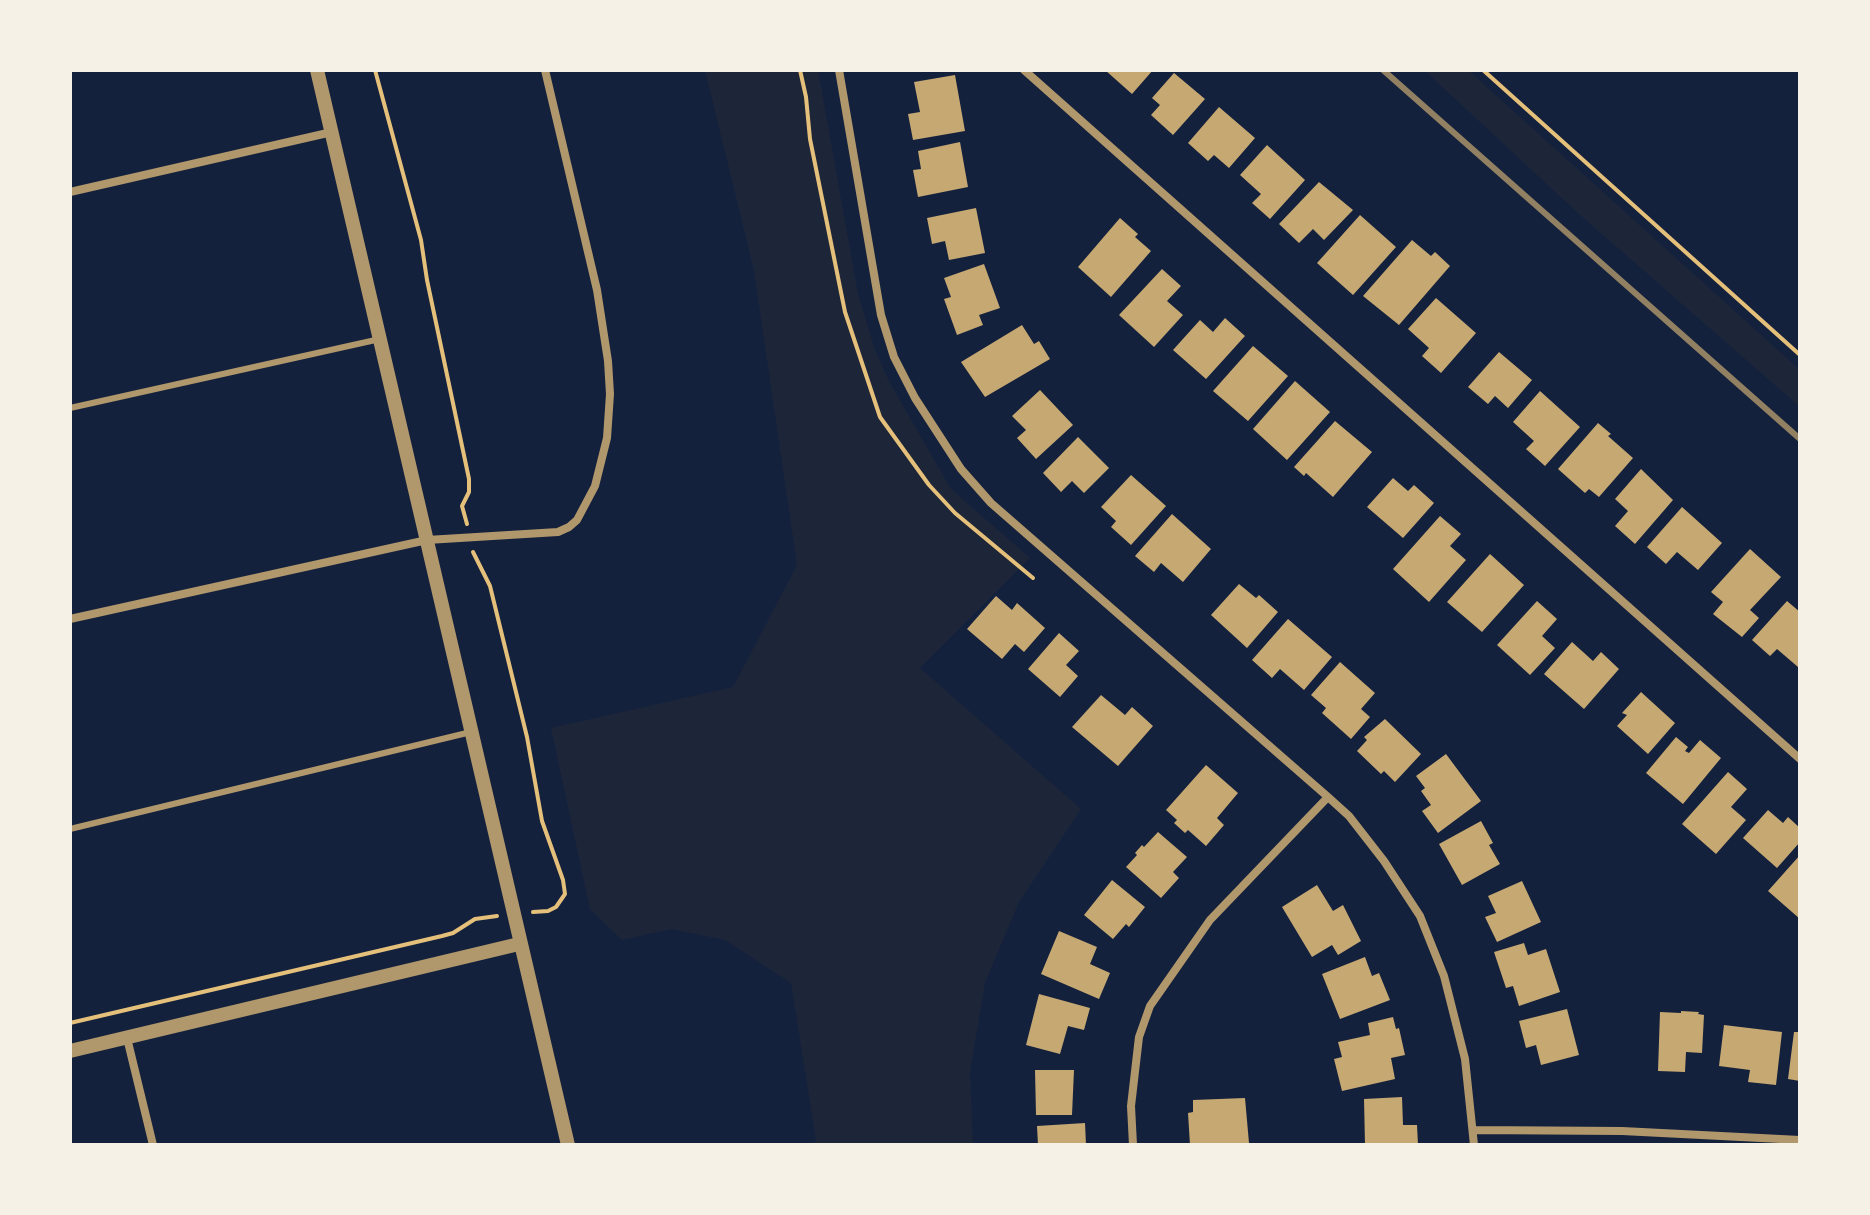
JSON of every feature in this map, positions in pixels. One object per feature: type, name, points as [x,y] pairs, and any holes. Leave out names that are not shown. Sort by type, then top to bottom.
[{"type":"street","points":[[317,70],[568,1145]]},
{"type":"street","points":[[70,619],[427,540],[540,534],[569,527],[584,509],[595,486],[607,438],[610,394],[597,290],[545,70]]},
{"type":"street","points":[[839,70],[881,315],[894,357],[938,435],[961,469],[991,503],[1349,816],[1384,861],[1420,916],[1444,976],[1465,1059],[1474,1145]]},
{"type":"street","points":[[1024,70],[1800,759]]},
{"type":"street","points":[[70,192],[332,132]]},
{"type":"street","points":[[1133,1145],[1131,1106],[1139,1037],[1150,1006],[1210,920],[1328,797]]},
{"type":"street","points":[[70,1051],[519,944]]},
{"type":"street","points":[[127,1038],[153,1145]]},
{"type":"street","points":[[1473,1130],[1622,1131],[1800,1140]]},
{"type":"lane","points":[[70,408],[380,339]]},
{"type":"lane","points":[[70,829],[471,732]]},
{"type":"path","points":[[375,70],[421,240],[469,479],[469,492],[462,506],[475,557],[490,586],[527,737],[542,821],[563,880],[565,894],[556,907],[548,911]]},
{"type":"path","points":[[1483,70],[1800,355]]},
{"type":"path","points":[[70,1023],[442,936],[475,919]]},
{"type":"shaded area","points":[[705,70],[818,70],[858,294],[875,350],[889,381],[951,489],[1030,558],[920,668],[1081,809],[1019,902],[985,983],[970,1072],[973,1145],[813,1145],[816,1140],[791,983],[725,940],[671,929],[622,940],[590,909],[551,728],[733,687],[797,565],[754,271]]},
{"type":"shaded area","points":[[1424,70],[1468,70],[1800,370],[1800,407],[1579,214]]},
{"type":"building","points":[[1105,70],[1153,70],[1132,94]]},
{"type":"building","points":[[1174,73],[1205,99],[1173,135],[1151,115],[1160,105],[1152,98]]},
{"type":"building","points":[[955,75],[965,131],[913,140],[908,114],[920,112],[914,82]]},
{"type":"building","points":[[1219,107],[1255,138],[1229,168],[1214,155],[1208,161],[1188,143]]},
{"type":"building","points":[[960,142],[968,187],[918,197],[913,170],[921,169],[918,151]]},
{"type":"building","points":[[1267,145],[1305,180],[1270,219],[1252,203],[1261,194],[1240,175]]},
{"type":"building","points":[[1319,182],[1353,210],[1324,240],[1313,229],[1299,243],[1279,224]]},
{"type":"building","points":[[976,208],[985,253],[949,260],[945,241],[932,244],[927,218]]},
{"type":"building","points":[[1360,215],[1396,247],[1353,295],[1317,263]]},
{"type":"building","points":[[1120,218],[1151,251],[1111,297],[1078,267]]},
{"type":"building","points":[[1412,240],[1431,256],[1435,252],[1450,266],[1399,325],[1363,296]]},
{"type":"building","points":[[984,264],[1000,308],[979,315],[983,325],[957,335],[944,299],[951,297],[944,278]]},
{"type":"building","points":[[1162,269],[1181,286],[1167,301],[1183,315],[1154,347],[1119,315]]},
{"type":"building","points":[[1436,298],[1476,333],[1441,373],[1422,356],[1429,348],[1408,329]]},
{"type":"building","points":[[1225,318],[1245,336],[1206,379],[1173,350],[1200,320],[1213,332]]},
{"type":"building","points":[[1022,325],[1034,344],[1039,341],[1050,359],[985,397],[961,362]]},
{"type":"building","points":[[1253,346],[1288,376],[1248,421],[1213,391]]},
{"type":"building","points":[[1499,352],[1532,380],[1508,408],[1495,396],[1488,404],[1468,387]]},
{"type":"building","points":[[1295,381],[1330,412],[1287,460],[1253,429]]},
{"type":"building","points":[[1040,390],[1073,425],[1036,459],[1017,438],[1026,430],[1012,416]]},
{"type":"building","points":[[1540,391],[1580,427],[1545,466],[1526,449],[1534,441],[1513,422]]},
{"type":"building","points":[[1335,421],[1372,452],[1333,497],[1306,473],[1304,476],[1294,467]]},
{"type":"building","points":[[1598,423],[1633,458],[1599,497],[1589,489],[1585,493],[1558,469]]},
{"type":"building","points":[[1078,437],[1109,468],[1084,493],[1072,481],[1061,492],[1043,473]]},
{"type":"building","points":[[1641,469],[1673,500],[1635,544],[1615,526],[1628,511],[1615,499]]},
{"type":"building","points":[[1131,475],[1166,506],[1131,545],[1111,527],[1116,521],[1101,507]]},
{"type":"building","points":[[1393,478],[1408,491],[1414,485],[1434,503],[1403,538],[1367,507]]},
{"type":"building","points":[[1682,507],[1722,543],[1698,570],[1677,552],[1666,564],[1647,547]]},
{"type":"building","points":[[1172,514],[1211,549],[1183,582],[1161,563],[1154,572],[1135,556]]},
{"type":"building","points":[[1440,516],[1461,534],[1450,546],[1466,560],[1429,602],[1393,569]]},
{"type":"building","points":[[1750,549],[1781,577],[1750,610],[1759,618],[1742,637],[1713,614],[1723,602],[1711,592]]},
{"type":"building","points":[[1490,554],[1524,585],[1482,632],[1447,602]]},
{"type":"building","points":[[1239,584],[1256,598],[1259,595],[1278,612],[1247,648],[1211,615]]},
{"type":"building","points":[[996,596],[1012,610],[1017,603],[1045,628],[1024,652],[1015,644],[1002,659],[967,629]]},
{"type":"building","points":[[1537,601],[1557,619],[1542,636],[1555,648],[1530,675],[1497,645]]},
{"type":"building","points":[[1787,601],[1800,612],[1798,667],[1777,649],[1770,656],[1752,640]]},
{"type":"building","points":[[1288,619],[1332,657],[1304,690],[1280,669],[1272,678],[1252,660]]},
{"type":"building","points":[[1059,633],[1079,651],[1066,665],[1078,676],[1060,697],[1028,669]]},
{"type":"building","points":[[1572,642],[1593,661],[1601,652],[1619,669],[1584,709],[1544,674]]},
{"type":"building","points":[[1340,662],[1375,693],[1361,709],[1370,717],[1351,739],[1322,713],[1326,708],[1311,695]]},
{"type":"building","points":[[1641,692],[1675,723],[1648,754],[1617,726],[1627,715],[1622,713]]},
{"type":"building","points":[[1101,695],[1125,715],[1132,707],[1153,726],[1118,766],[1072,727]]},
{"type":"building","points":[[1385,719],[1421,754],[1395,782],[1384,771],[1381,774],[1357,751],[1367,740],[1364,737]]},
{"type":"building","points":[[1676,737],[1688,747],[1685,751],[1689,753],[1700,740],[1721,758],[1683,804],[1646,773]]},
{"type":"building","points":[[1446,754],[1481,801],[1438,833],[1422,811],[1431,805],[1421,791],[1425,788],[1416,776]]},
{"type":"building","points":[[1206,765],[1238,793],[1217,818],[1224,825],[1206,846],[1188,830],[1185,833],[1166,810]]},
{"type":"building","points":[[1728,772],[1747,789],[1731,807],[1746,820],[1716,854],[1682,824]]},
{"type":"building","points":[[1768,810],[1783,823],[1788,817],[1800,828],[1800,842],[1777,868],[1743,838]]},
{"type":"building","points":[[1481,821],[1500,864],[1462,885],[1439,844]]},
{"type":"building","points":[[1158,832],[1187,857],[1173,872],[1179,878],[1161,898],[1126,867],[1142,845],[1144,847]]},
{"type":"building","points":[[1800,855],[1800,919],[1768,891]]},
{"type":"building","points":[[1112,880],[1145,907],[1129,927],[1126,924],[1113,939],[1084,915]]},
{"type":"building","points":[[1522,881],[1541,922],[1497,942],[1485,917],[1496,913],[1488,896]]},
{"type":"building","points":[[1317,885],[1333,911],[1343,905],[1361,941],[1338,955],[1332,945],[1312,957],[1282,907]]},
{"type":"building","points":[[1059,931],[1097,947],[1090,964],[1110,973],[1099,999],[1041,974]]},
{"type":"building","points":[[1524,943],[1528,955],[1546,949],[1560,992],[1519,1006],[1513,986],[1506,988],[1494,952]]},
{"type":"building","points":[[1365,957],[1372,976],[1379,973],[1390,1000],[1340,1019],[1322,974]]},
{"type":"building","points":[[1039,994],[1090,1008],[1084,1030],[1068,1026],[1060,1054],[1026,1045]]},
{"type":"building","points":[[1567,1009],[1579,1055],[1541,1065],[1536,1045],[1526,1048],[1519,1021]]},
{"type":"building","points":[[1681,1011],[1704,1015],[1702,1053],[1686,1052],[1685,1072],[1658,1071],[1660,1012]]},
{"type":"building","points":[[1393,1017],[1396,1029],[1399,1028],[1405,1055],[1391,1058],[1395,1079],[1342,1091],[1334,1059],[1342,1057],[1338,1042],[1370,1035],[1368,1023]]},
{"type":"building","points":[[1724,1025],[1782,1032],[1776,1085],[1748,1082],[1750,1070],[1719,1066]]},
{"type":"building","points":[[1794,1032],[1800,1032],[1800,1081],[1788,1079]]},
{"type":"building","points":[[1035,1070],[1074,1070],[1072,1115],[1036,1115]]},
{"type":"building","points":[[1402,1097],[1403,1125],[1417,1125],[1418,1145],[1365,1145],[1364,1099]]},
{"type":"building","points":[[1245,1098],[1249,1143],[1190,1145],[1188,1113],[1193,1112],[1193,1100]]},
{"type":"building","points":[[1085,1123],[1086,1145],[1038,1145],[1037,1126]]},
{"type":"railway","points":[[1383,70],[1800,439]]}]
